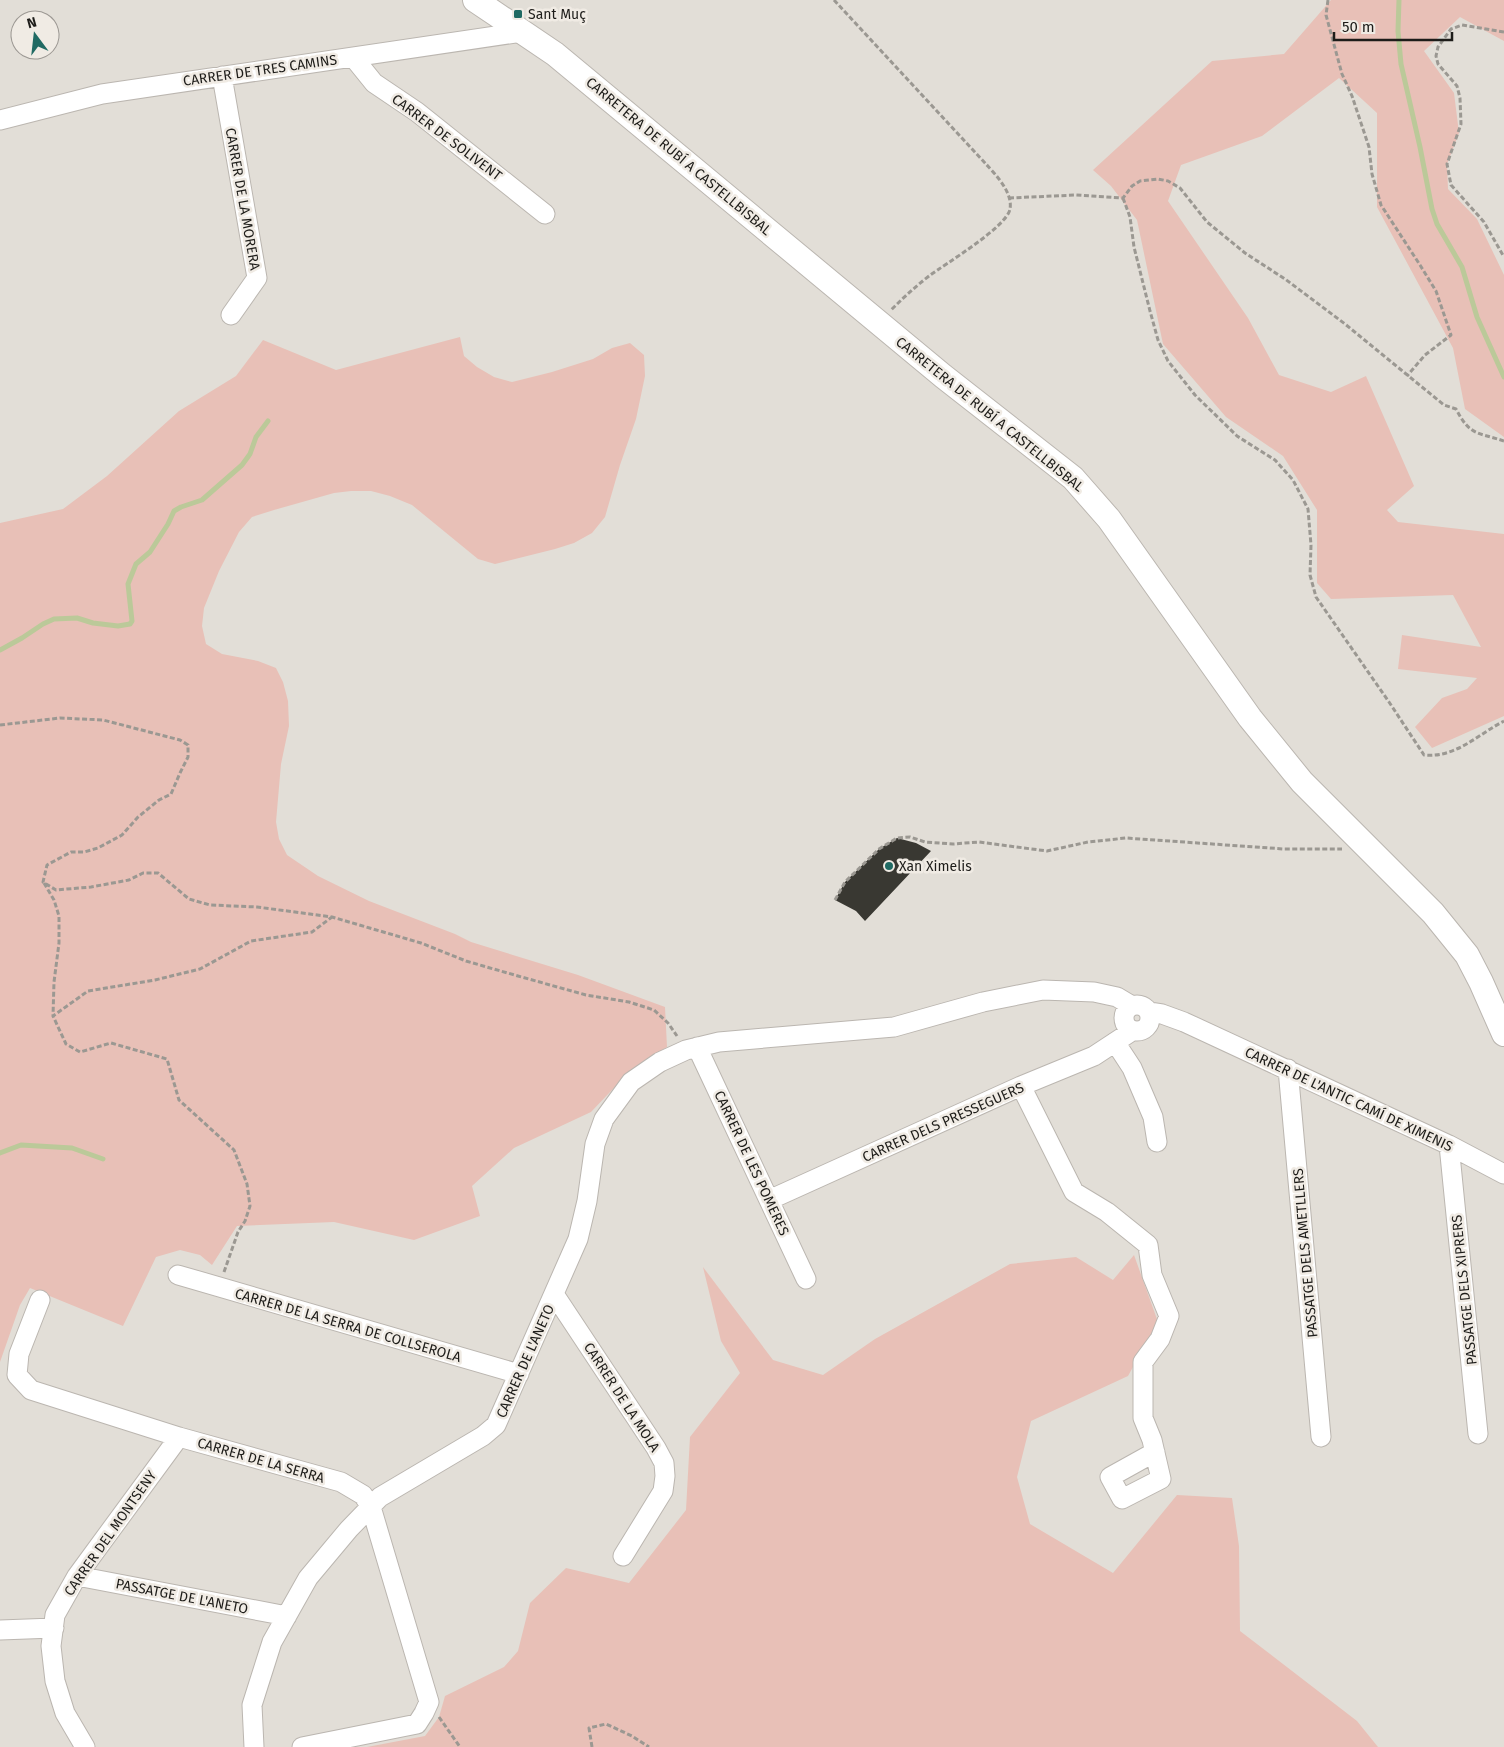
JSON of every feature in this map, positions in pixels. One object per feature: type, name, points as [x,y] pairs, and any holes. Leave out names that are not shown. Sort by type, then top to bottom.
[{"type":"street","name":"CARRETERA DE RUBÍ A CASTELLBISBAL","points":[[480,2],[570,66],[943,376],[1073,478],[1109,519],[1250,718],[1302,782],[1433,913],[1466,955],[1482,982],[1504,1034]]},
{"type":"street","name":"CARRER DE TRES CAMINS","points":[[0,120],[102,94],[522,32]]},
{"type":"street","name":"CARRER DE SOLIVENT","points":[[353,57],[374,83],[417,112],[545,214]]},
{"type":"street","name":"CARRER DE LA MORERA","points":[[222,76],[256,278],[231,316]]},
{"type":"street","points":[[692,1049],[719,1042],[894,1027],[983,1002],[1044,990],[1102,994],[1113,1005],[1134,1020],[1117,1033],[1115,1042],[1132,1068],[1154,1117],[1157,1142]]},
{"type":"street","name":"CARRER DE L'ANTIC CAMÍ DE XIMENIS","points":[[1134,1020],[1192,1027],[1449,1145],[1504,1174]]},
{"type":"street","name":"CARRER DELS PRESSEGUERS","points":[[769,1200],[1021,1086],[1094,1056],[1115,1042]]},
{"type":"street","name":"CARRER DE LES POMERES","points":[[692,1049],[769,1200],[806,1280]]},
{"type":"street","name":"CARRER DE L'ANETO","points":[[254,1747],[252,1705],[272,1642],[308,1578],[349,1529],[380,1497],[483,1436],[496,1425],[578,1239],[587,1201],[596,1144],[604,1119],[631,1082],[660,1062],[692,1049]]},
{"type":"street","name":"PASSATGE DELS AMETLLERS","points":[[1288,1070],[1321,1437]]},
{"type":"street","points":[[1021,1086],[1074,1192],[1107,1212],[1148,1245],[1152,1275],[1169,1316],[1160,1339],[1143,1362],[1144,1418],[1155,1452]]},
{"type":"street","name":"PASSATGE DELS XIPRERS","points":[[1449,1145],[1478,1434]]},
{"type":"street","name":"CARRER DE LA SERRA DE COLLSEROLA","points":[[178,1275],[519,1374]]},
{"type":"street","name":"CARRER DE LA MOLA","points":[[554,1294],[664,1463],[663,1491],[623,1556]]},
{"type":"street","name":"CARRER DE LA SERRA","points":[[40,1300],[19,1354],[17,1375],[31,1390],[179,1437],[342,1482],[363,1495],[371,1506],[429,1702],[424,1714]]},
{"type":"street","name":"CARRER DEL MONTSENY","points":[[85,1747],[65,1713],[55,1681],[52,1646],[55,1615],[78,1576],[179,1437]]},
{"type":"street","name":"PASSATGE DE L'ANETO","points":[[78,1576],[287,1616]]},
{"type":"street","points":[[0,1630],[54,1628]]},
{"type":"street","points":[[302,1747],[417,1724],[424,1714]]},
{"type":"path","points":[[834,0],[998,178],[1009,198],[1011,206],[1009,214],[1000,223],[967,250],[929,276],[878,322]]},
{"type":"path","points":[[1328,0],[1326,15],[1342,74],[1352,96],[1369,147],[1372,174],[1381,205],[1436,291],[1451,335],[1425,355],[1407,376]]},
{"type":"path","points":[[1504,32],[1462,25],[1451,30],[1438,47],[1436,56],[1438,64],[1457,86],[1460,98],[1461,124],[1447,164],[1451,185],[1484,222],[1504,257]]},
{"type":"path","points":[[1123,198],[1132,186],[1140,181],[1158,179],[1168,181],[1180,188],[1207,222],[1245,253],[1345,324],[1444,404],[1456,409],[1471,431],[1504,441]]},
{"type":"path","points":[[1009,198],[1076,196],[1123,198]]},
{"type":"path","points":[[1123,198],[1130,217],[1134,247],[1158,340],[1168,361],[1195,395],[1237,436],[1275,460],[1292,480],[1308,509],[1311,545],[1310,575],[1316,597],[1424,755],[1446,754],[1472,742],[1504,721]]},
{"type":"path","points":[[0,725],[60,718],[103,720],[180,740],[188,745],[188,757],[171,794],[159,800],[138,817],[122,835],[98,848],[84,852],[71,852],[47,865],[43,882],[54,900],[58,916],[60,944],[54,982],[53,1016],[66,1044],[80,1052],[111,1043],[167,1059],[179,1100],[234,1150],[247,1184],[250,1206],[245,1221],[238,1232],[226,1270],[213,1286]]},
{"type":"path","points":[[834,900],[845,882],[879,849],[897,838],[910,837],[926,842],[953,844],[979,842],[1047,851],[1088,842],[1126,838],[1284,849],[1368,848]]},
{"type":"path","points":[[43,882],[56,890],[91,888],[129,880],[143,873],[158,873],[189,899],[210,905],[257,907],[332,917],[421,943],[466,961],[586,995],[629,1002],[654,1010],[692,1049]]},
{"type":"path","points":[[53,1016],[88,991],[155,980],[200,969],[250,941],[312,932],[332,917]]},
{"type":"path","points":[[424,1714],[438,1717],[460,1747]]},
{"type":"path","points":[[592,1747],[589,1728],[606,1724],[632,1736],[649,1747]]},
{"type":"shaded area","points":[[1331,0],[1504,0],[1504,41],[1460,17],[1424,51],[1454,93],[1459,133],[1447,164],[1448,189],[1477,219],[1504,275],[1504,437],[1465,409],[1453,348],[1377,207],[1377,113],[1339,78],[1262,136],[1181,165],[1168,201],[1248,318],[1279,375],[1331,392],[1366,376],[1414,486],[1387,510],[1398,522],[1504,534],[1504,716],[1432,748],[1415,727],[1442,698],[1467,689],[1477,678],[1398,669],[1402,635],[1481,647],[1453,595],[1331,599],[1317,583],[1317,510],[1283,456],[1226,417],[1163,344],[1137,220],[1111,186],[1093,170],[1212,61],[1284,54]]},
{"type":"shaded area","points":[[460,337],[464,356],[477,367],[494,377],[512,382],[593,359],[612,348],[630,343],[644,355],[645,376],[636,419],[605,517],[592,533],[574,543],[495,564],[478,559],[412,505],[371,491],[334,493],[274,510],[252,517],[239,532],[219,571],[204,608],[202,626],[206,644],[222,654],[258,661],[276,668],[283,682],[288,701],[289,726],[281,764],[276,822],[279,839],[287,855],[318,876],[369,901],[471,942],[578,975],[665,1007],[667,1047],[632,1069],[591,1112],[514,1148],[472,1186],[480,1216],[414,1240],[334,1222],[237,1226],[212,1265],[200,1255],[180,1250],[156,1257],[123,1326],[30,1288],[20,1305],[0,1362],[0,523],[63,509],[107,476],[179,411],[236,376],[263,340],[336,370]]},
{"type":"shaded area","points":[[1134,1255],[1158,1322],[1128,1376],[1031,1421],[1017,1477],[1030,1524],[1113,1573],[1177,1495],[1232,1498],[1239,1546],[1240,1631],[1357,1721],[1378,1747],[367,1747],[425,1736],[439,1717],[445,1696],[504,1667],[518,1651],[530,1603],[566,1568],[629,1583],[686,1510],[690,1437],[740,1373],[721,1341],[703,1267],[773,1360],[823,1375],[875,1339],[1010,1264],[1076,1257],[1113,1280]]},
{"type":"building","name":"Xan Ximelis","points":[[897,838],[916,843],[931,851],[865,921],[856,911],[835,900],[845,882],[879,849]]},
{"type":"waterway","points":[[1399,0],[1398,31],[1401,64],[1432,209],[1437,224],[1462,267],[1477,317],[1504,377]]},
{"type":"waterway","points":[[0,650],[54,619],[77,618],[93,623],[118,626],[130,624],[132,621],[128,584],[136,564],[150,552],[174,511],[202,500],[242,465],[250,454],[256,437],[268,421]]},
{"type":"waterway","points":[[0,1153],[21,1145],[72,1148],[103,1159]]},
{"type":"place","name":"Sant Muç","points":[[518,14]]},
{"type":"place","name":"Xan Ximelis","points":[[889,866]]}]
